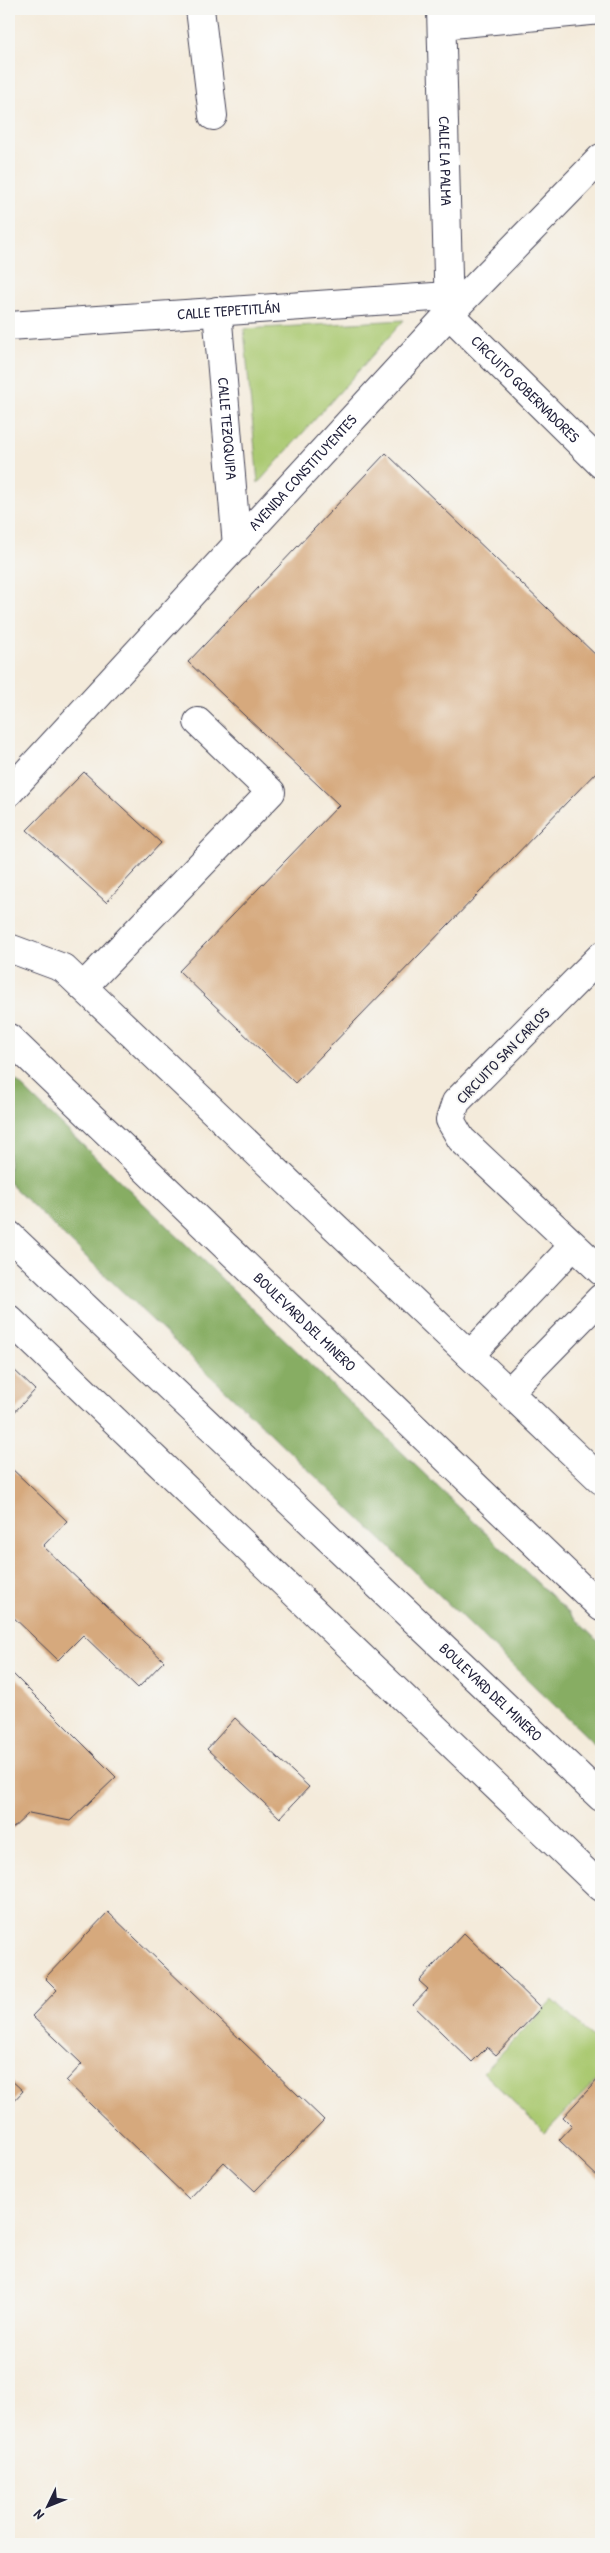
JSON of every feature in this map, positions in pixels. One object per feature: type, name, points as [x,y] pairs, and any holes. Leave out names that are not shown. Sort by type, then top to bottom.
[{"type":"street","points":[[200,9],[213,116]]},
{"type":"street","points":[[442,17],[601,10]]},
{"type":"street","name":"CALLE LA PALMA","points":[[442,17],[449,305]]},
{"type":"street","name":"AVENIDA CONSTITUYENTES","points":[[9,792],[237,546],[449,305],[601,158]]},
{"type":"street","name":"CALLE TEPETITLÁN","points":[[9,326],[217,311],[449,305]]},
{"type":"street","name":"CIRCUITO GOBERNADORES","points":[[449,305],[601,464]]},
{"type":"street","name":"CALLE TEZOQUIPA","points":[[217,311],[237,546]]},
{"type":"street","points":[[83,988],[271,792],[198,722]]},
{"type":"street","points":[[9,948],[63,968],[601,1480]]},
{"type":"street","name":"CIRCUITO SAN CARLOS","points":[[601,956],[456,1102],[450,1120],[461,1138],[601,1271]]},
{"type":"street","name":"BOULEVARD DEL MINERO","points":[[9,1038],[601,1607]]},
{"type":"street","name":"BOULEVARD DEL MINERO","points":[[9,1235],[601,1797]]},
{"type":"street","points":[[470,1355],[573,1246]]},
{"type":"street","points":[[509,1392],[601,1298]]},
{"type":"street","points":[[9,1320],[601,1887]]},
{"type":"green space","points":[[404,320],[258,483],[244,329]]},
{"type":"green space","points":[[9,1074],[601,1644],[601,1750],[9,1183]]},
{"type":"green space","points":[[553,2000],[601,2046],[601,2075],[545,2133],[483,2072]]},
{"type":"building","points":[[386,453],[601,660],[601,767],[295,1083],[179,971],[339,805],[188,662]]},
{"type":"building","points":[[84,772],[161,843],[106,902],[27,830]]},
{"type":"building","points":[[9,1365],[35,1390],[9,1418]]},
{"type":"building","points":[[9,1466],[67,1521],[43,1546],[164,1661],[138,1688],[83,1635],[58,1660],[9,1613]]},
{"type":"building","points":[[9,1670],[116,1777],[70,1821],[29,1813],[9,1832]]},
{"type":"building","points":[[235,1718],[309,1787],[280,1818],[207,1749]]},
{"type":"building","points":[[108,1912],[324,2120],[255,2191],[224,2162],[189,2199],[66,2081],[82,2064],[32,2016],[57,1990],[45,1978]]},
{"type":"building","points":[[464,1933],[541,2008],[496,2055],[487,2047],[472,2062],[413,2005],[428,1989],[419,1981]]},
{"type":"building","points":[[601,2076],[601,2180],[559,2140],[572,2126],[563,2117]]},
{"type":"building","points":[[9,2078],[23,2091],[9,2106]]}]
